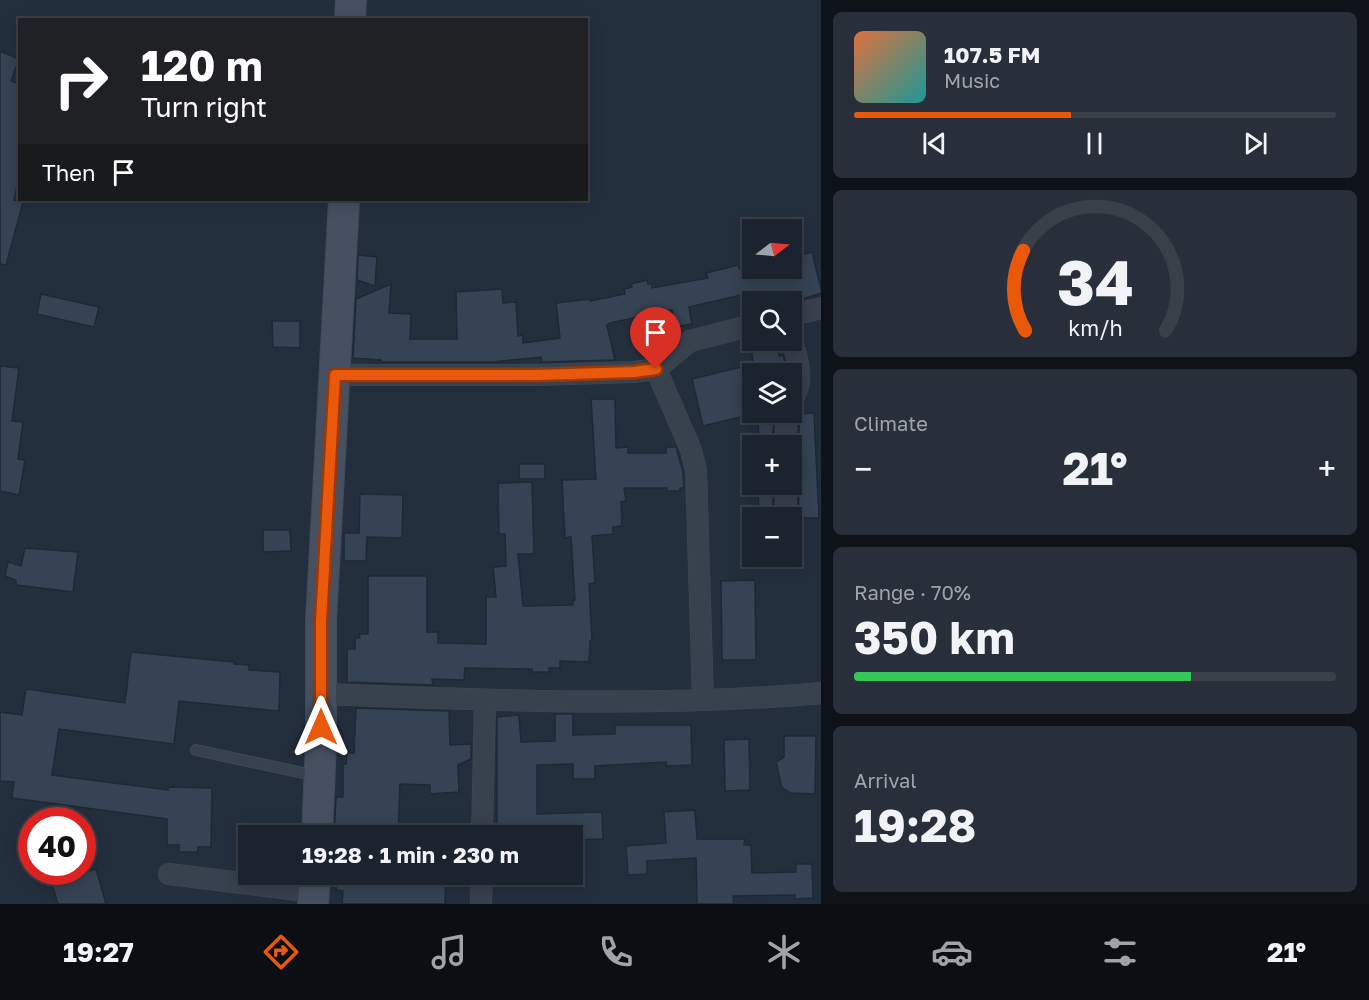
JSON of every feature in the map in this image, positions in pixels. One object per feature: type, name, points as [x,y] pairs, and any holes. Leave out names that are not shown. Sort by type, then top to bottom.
[{"type":"street","points":[[350,18],[351,0]]},
{"type":"street","points":[[318,825],[321,621],[344,201]]},
{"type":"street","points":[[802,313],[821,308]]},
{"type":"street","points":[[335,375],[537,375],[634,372],[656,369],[690,342],[742,328]]},
{"type":"street","points":[[656,369],[687,441],[696,470],[703,700]]},
{"type":"street","points":[[321,694],[612,703],[821,693]]},
{"type":"street","points":[[482,825],[485,700]]},
{"type":"street","points":[[168,874],[314,890]]},
{"type":"street","points":[[481,904],[482,885]]},
{"type":"lane","points":[[196,750],[320,777]]},
{"type":"building","points":[[0,51],[18,59],[11,81],[18,83],[18,183],[14,200],[23,202],[6,265],[0,264]]},
{"type":"building","points":[[812,252],[821,293],[802,299],[802,291],[742,291],[742,295],[689,307],[692,324],[675,327],[672,310],[610,323],[607,325],[615,360],[542,362],[541,357],[492,362],[382,362],[381,360],[353,358],[356,299],[391,284],[389,313],[411,314],[410,339],[457,339],[456,292],[502,289],[503,303],[516,302],[518,336],[523,335],[523,343],[560,338],[556,303],[590,299],[590,301],[625,294],[624,289],[632,287],[631,284],[647,280],[648,284],[651,283],[652,288],[708,278],[706,273],[738,265],[742,270],[742,279],[802,279],[802,255]]},
{"type":"building","points":[[358,255],[377,257],[375,286],[357,280]]},
{"type":"building","points":[[41,294],[99,307],[94,327],[37,314]]},
{"type":"building","points":[[272,321],[300,321],[300,348],[273,347]]},
{"type":"building","points":[[752,351],[778,351],[779,356],[783,355],[784,363],[753,363]]},
{"type":"building","points":[[0,366],[19,368],[12,421],[23,422],[18,459],[25,460],[19,495],[0,491]]},
{"type":"building","points":[[741,367],[742,417],[703,426],[692,379]]},
{"type":"building","points":[[591,399],[615,399],[616,448],[628,447],[628,453],[666,453],[666,447],[676,447],[683,472],[684,488],[680,488],[680,491],[667,491],[667,488],[624,488],[626,501],[621,502],[622,526],[613,527],[613,534],[592,536],[595,583],[589,584],[592,641],[590,641],[589,662],[560,661],[560,668],[549,668],[549,672],[532,672],[532,669],[465,668],[464,680],[432,679],[433,685],[347,682],[347,649],[355,649],[355,638],[360,638],[359,634],[368,634],[368,576],[427,576],[427,632],[438,632],[438,643],[486,644],[486,597],[496,597],[493,567],[506,566],[505,534],[499,534],[498,483],[532,482],[534,554],[518,554],[523,606],[573,605],[573,600],[575,600],[571,537],[565,538],[562,480],[596,479]]},
{"type":"building","points":[[814,413],[819,518],[802,518],[802,507],[798,507],[799,495],[802,495],[802,435],[799,435],[802,414]]},
{"type":"building","points":[[758,423],[774,423],[773,435],[759,435]]},
{"type":"building","points":[[519,464],[545,464],[545,479],[519,479]]},
{"type":"building","points":[[360,494],[403,495],[402,538],[367,537],[366,561],[344,561],[344,533],[359,533]]},
{"type":"building","points":[[758,495],[773,495],[773,507],[759,507]]},
{"type":"building","points":[[263,530],[290,530],[291,551],[263,552]]},
{"type":"building","points":[[25,548],[78,552],[73,592],[16,585],[16,580],[5,576],[8,562],[21,566]]},
{"type":"building","points":[[755,580],[756,660],[722,660],[721,581]]},
{"type":"building","points":[[131,652],[234,662],[234,664],[249,665],[249,670],[280,672],[279,711],[179,701],[174,744],[59,729],[52,775],[168,790],[168,787],[212,788],[211,847],[198,847],[198,852],[179,852],[179,845],[167,845],[167,819],[96,809],[96,807],[78,807],[12,798],[14,782],[0,781],[0,712],[22,715],[26,689],[125,703]]},
{"type":"building","points":[[356,708],[449,711],[450,745],[471,744],[471,759],[458,765],[459,792],[430,794],[430,785],[400,784],[398,825],[335,825],[336,797],[343,797],[343,764],[346,764],[347,752],[354,753]]},
{"type":"building","points":[[555,714],[573,714],[573,735],[615,734],[615,725],[691,725],[692,765],[666,766],[666,762],[595,766],[595,779],[573,779],[573,764],[537,765],[537,814],[602,812],[603,839],[583,840],[583,825],[497,825],[497,717],[519,715],[521,742],[555,741]]},
{"type":"building","points":[[784,736],[816,736],[815,794],[790,793],[782,788],[776,762],[784,757]]},
{"type":"building","points":[[749,739],[750,790],[725,791],[724,740]]},
{"type":"building","points":[[695,810],[697,839],[745,839],[744,845],[751,845],[752,873],[796,872],[796,864],[812,864],[813,898],[795,899],[795,895],[733,896],[734,904],[697,904],[696,858],[647,861],[647,874],[628,875],[626,846],[666,843],[664,812]]},
{"type":"building","points":[[96,869],[106,904],[58,904],[52,885],[96,885]]},
{"type":"building","points":[[336,885],[446,885],[445,904],[342,904],[343,891],[336,890]]},
{"type":"route","points":[[321,727],[321,621],[335,375],[537,375],[634,372],[656,369]]}]
